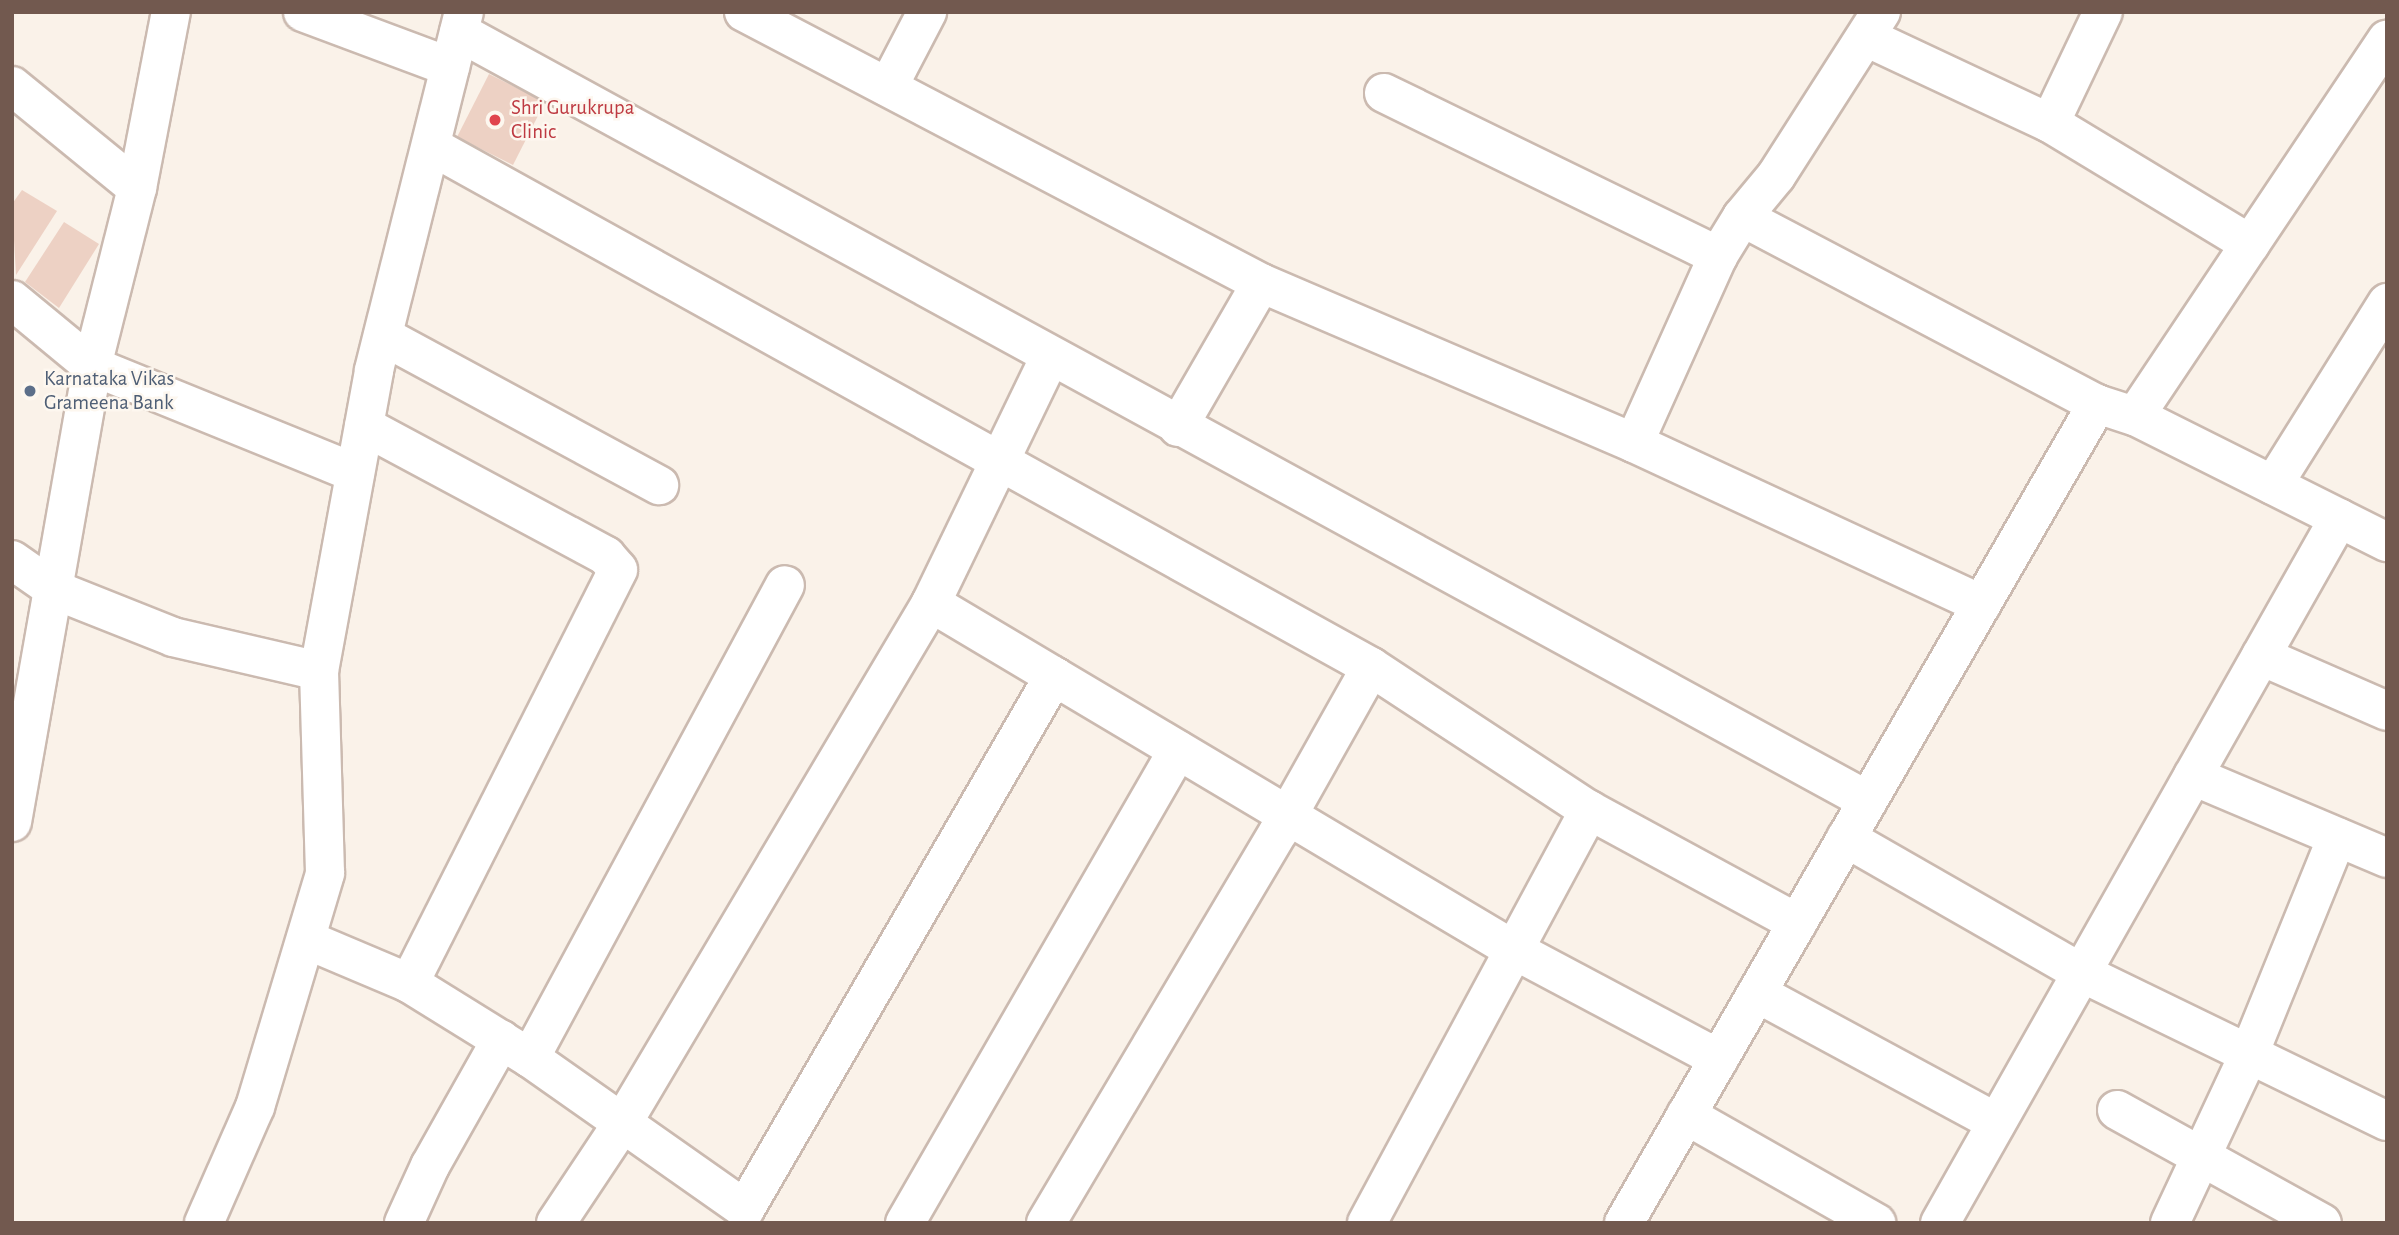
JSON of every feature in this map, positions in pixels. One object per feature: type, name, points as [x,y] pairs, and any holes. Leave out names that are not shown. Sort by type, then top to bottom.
[{"type":"street","points":[[12,822],[55,590],[92,366],[137,188],[171,12]]},
{"type":"street","points":[[303,12],[458,37],[1868,800]]},
{"type":"street","points":[[744,12],[1261,283],[1634,443],[1981,604]]},
{"type":"street","points":[[888,87],[928,12]]},
{"type":"street","points":[[2050,123],[2103,12]]},
{"type":"street","points":[[1634,443],[1718,256],[1742,217],[1776,176],[1873,25],[2050,123],[2250,244]]},
{"type":"street","points":[[204,1223],[255,1107],[325,873],[320,670],[355,472],[383,336],[433,147],[458,37]]},
{"type":"street","points":[[2135,416],[2387,40]]},
{"type":"street","points":[[12,86],[137,188]]},
{"type":"street","points":[[1384,93],[1718,256]]},
{"type":"street","points":[[433,147],[1371,667],[1589,810],[1797,923]]},
{"type":"street","points":[[1742,217],[2097,404],[2135,416],[2387,542]]},
{"type":"street","points":[[1178,427],[1261,283]]},
{"type":"street","points":[[12,300],[92,366],[355,472]]},
{"type":"street","points":[[2273,485],[2387,303]]},
{"type":"street","points":[[383,336],[659,485]]},
{"type":"street","points":[[556,1223],[623,1122],[930,603],[1050,357]]},
{"type":"street","points":[[1624,1223],[2097,404]]},
{"type":"street","points":[[364,426],[606,556],[618,570],[409,983]]},
{"type":"street","points":[[1940,1223],[2339,518]]},
{"type":"street","points":[[12,560],[55,590],[173,637],[320,670]]},
{"type":"street","points":[[404,1223],[430,1166],[515,1049],[785,585]]},
{"type":"street","points":[[930,603],[1514,950],[1718,1059]]},
{"type":"street","points":[[2261,656],[2387,710]]},
{"type":"street","points":[[1046,1223],[1288,815],[1371,667]]},
{"type":"street","points":[[307,940],[409,983],[515,1049],[623,1122],[746,1218],[1054,676]]},
{"type":"street","points":[[905,1223],[1178,750]]},
{"type":"street","points":[[2193,776],[2387,858]]},
{"type":"street","points":[[1367,1223],[1589,810]]},
{"type":"street","points":[[2170,1223],[2249,1054],[2337,837]]},
{"type":"street","points":[[1846,838],[2082,973],[2387,1121]]},
{"type":"street","points":[[1757,993],[1996,1122]]},
{"type":"street","points":[[2117,1110],[2322,1223]]},
{"type":"street","points":[[1686,1115],[1875,1223]]},
{"type":"building","points":[[489,74],[545,102],[513,165],[457,137]]},
{"type":"building","points":[[22,190],[57,211],[16,275],[12,204]]},
{"type":"building","points":[[64,222],[99,244],[59,308],[25,282]]},
{"type":"place","name":"Shri Gurukrupa Clinic","points":[[495,120]]},
{"type":"place","name":"Karnataka Vikas Grameena Bank","points":[[30,391]]}]
